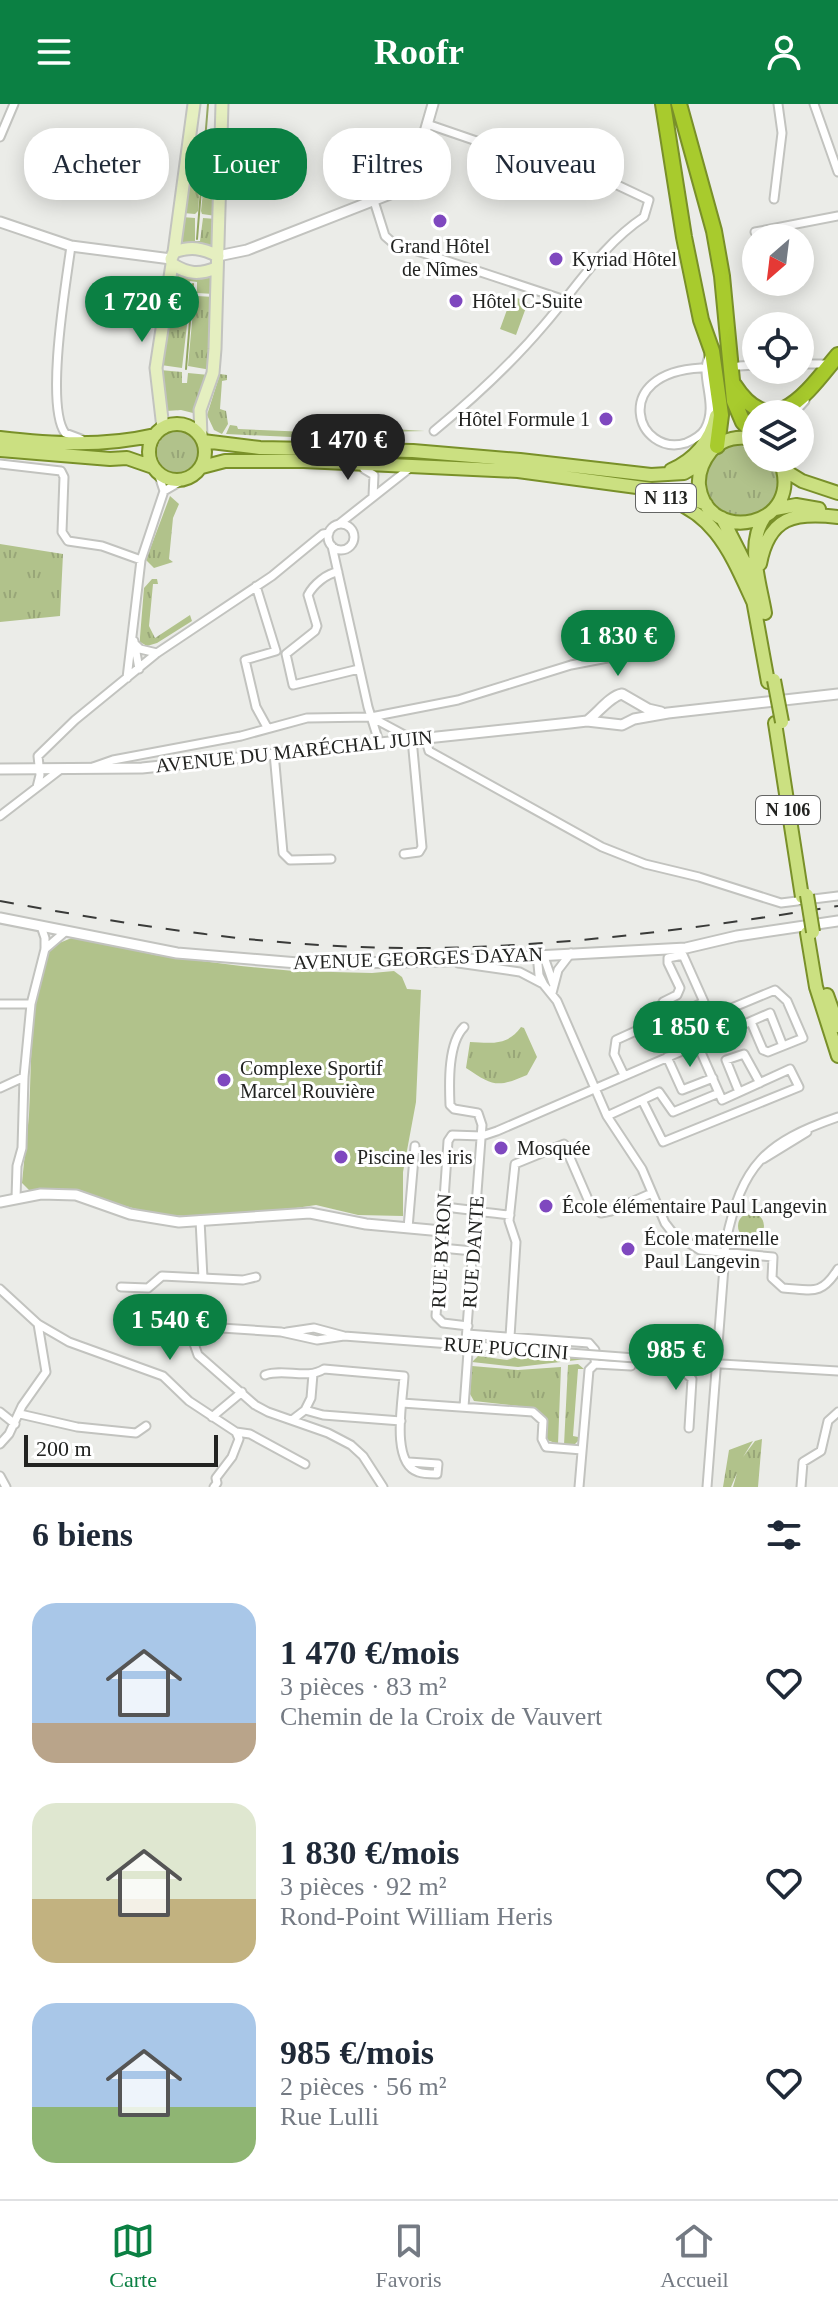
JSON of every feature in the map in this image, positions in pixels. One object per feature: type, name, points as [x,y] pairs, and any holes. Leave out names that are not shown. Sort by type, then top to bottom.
[{"type":"highway","points":[[663,104],[684,237],[701,320],[712,351],[722,428],[717,446]]},
{"type":"highway","points":[[679,104],[709,209],[718,256],[731,381],[742,419]]},
{"type":"highway","points":[[687,104],[690,143]]},
{"type":"highway","points":[[731,381],[748,404],[761,411],[774,412],[796,403],[836,362]]},
{"type":"main road","points":[[156,470],[149,451],[159,432],[156,368],[194,104]]},
{"type":"main road","points":[[0,450],[127,458],[171,480],[183,480],[202,467],[205,458],[200,410],[214,369],[222,104]]},
{"type":"main road","points":[[172,258],[189,247],[201,248],[217,262]]},
{"type":"main road","points":[[172,258],[194,274],[217,262]]},
{"type":"main road","name":"N 113","points":[[661,475],[687,462],[706,442],[714,426],[719,401]]},
{"type":"main road","points":[[0,438],[94,444],[123,442],[159,432],[172,424],[193,429],[202,438],[260,448],[413,451],[661,475],[684,473],[704,461],[717,446],[731,438],[742,437]]},
{"type":"main road","points":[[202,467],[225,461],[330,462],[518,471],[674,492],[706,504],[722,518],[736,523],[764,518],[775,509],[786,484],[784,472]]},
{"type":"main road","points":[[704,461],[699,481],[706,504]]},
{"type":"main road","name":"N 113","points":[[518,471],[681,503],[718,534],[729,550],[757,610]]},
{"type":"main road","points":[[791,472],[802,481],[838,493]]},
{"type":"main road","points":[[775,509],[796,505],[838,515]]},
{"type":"main road","points":[[759,571],[767,538],[785,520],[813,514],[838,515]]},
{"type":"main road","name":"N 106","points":[[722,518],[747,567],[757,610],[778,723],[816,987],[838,1056]]},
{"type":"main road","name":"N 106","points":[[764,518],[755,534],[754,546],[771,681]]},
{"type":"main road","name":"N 106","points":[[810,932],[838,1026]]},
{"type":"street","points":[[0,137],[14,104]]},
{"type":"street","points":[[217,262],[403,189],[408,184],[433,104]]},
{"type":"street","points":[[774,199],[782,133],[778,104]]},
{"type":"street","points":[[814,104],[838,172]]},
{"type":"street","points":[[427,124],[494,147],[596,175],[649,200],[644,217],[604,252],[495,378],[434,431]]},
{"type":"street","points":[[374,201],[385,236],[393,243],[565,300]]},
{"type":"street","points":[[796,224],[838,216]]},
{"type":"street","points":[[0,222],[71,246],[172,258]]},
{"type":"street","points":[[71,246],[59,318],[58,418],[68,435],[94,444]]},
{"type":"street","points":[[701,368],[662,375],[646,390],[640,409],[641,421],[655,438],[678,445],[704,431],[711,412],[706,364],[712,351]]},
{"type":"street","points":[[814,363],[836,362]]},
{"type":"street","points":[[805,400],[836,362]]},
{"type":"street","points":[[330,462],[371,471],[374,475],[373,496]]},
{"type":"street","points":[[0,464],[61,471],[64,477],[62,532],[68,541],[102,546],[141,560]]},
{"type":"street","points":[[38,784],[37,759],[41,752],[127,678],[157,653],[256,586],[323,534],[329,533],[414,465]]},
{"type":"street","points":[[139,669],[135,642],[141,560],[164,491],[156,470]]},
{"type":"street","points":[[164,491],[183,480]]},
{"type":"street","points":[[338,572],[346,549],[354,542],[351,528],[358,507]]},
{"type":"street","points":[[339,524],[351,528]]},
{"type":"street","points":[[329,533],[371,717],[384,742]]},
{"type":"street","points":[[313,544],[346,549]]},
{"type":"street","points":[[286,654],[317,626],[308,595],[310,590],[328,575],[338,572]]},
{"type":"street","points":[[256,586],[276,651]]},
{"type":"street","points":[[135,642],[140,649],[157,653]]},
{"type":"street","points":[[127,678],[135,642]]},
{"type":"street","points":[[267,727],[256,707],[245,660],[276,651],[286,654]]},
{"type":"street","points":[[87,769],[113,760],[241,736],[307,718],[371,717],[458,700],[571,665],[644,651]]},
{"type":"street","points":[[286,654],[293,685],[359,669]]},
{"type":"street","points":[[129,661],[139,669]]},
{"type":"street","points":[[587,721],[613,696],[622,694],[636,703],[634,719]]},
{"type":"street","points":[[606,706],[607,716],[613,723],[622,725],[634,719],[668,713],[838,694]]},
{"type":"street","points":[[636,703],[668,713]]},
{"type":"street","points":[[371,717],[412,739],[422,847],[419,852],[404,854]]},
{"type":"street","name":"AVENUE DU MARÉCHAL JUIN","points":[[0,769],[142,768],[587,721],[613,723]]},
{"type":"street","points":[[384,742],[386,724]]},
{"type":"street","points":[[425,737],[429,751],[616,853],[781,903],[838,896]]},
{"type":"street","points":[[274,753],[283,853],[290,860],[331,859]]},
{"type":"street","points":[[0,816],[61,769]]},
{"type":"street","name":"AVENUE GEORGES DAYAN","points":[[0,918],[62,934],[162,951],[310,964],[444,961],[686,948],[737,936],[838,921]]},
{"type":"street","points":[[16,1198],[31,1004],[45,949],[41,928]]},
{"type":"street","points":[[45,949],[62,934]]},
{"type":"street","points":[[553,989],[558,970],[571,953]]},
{"type":"street","points":[[540,954],[539,975],[544,985]]},
{"type":"street","points":[[540,954],[594,1089],[607,1116],[642,1169],[665,1223],[680,1239],[700,1250],[773,1257],[772,1278],[783,1288],[819,1290],[827,1286],[837,1271]]},
{"type":"street","points":[[678,1052],[659,1010],[663,1002],[677,995],[680,988],[668,958],[683,955],[710,1017]]},
{"type":"street","points":[[444,961],[520,972],[553,989]]},
{"type":"street","points":[[689,1025],[775,990],[787,1001],[803,1038],[768,1052],[763,1050],[751,1022]]},
{"type":"street","points":[[704,1002],[684,1014],[729,1115]]},
{"type":"street","points":[[0,1004],[31,1004]]},
{"type":"street","points":[[464,1027],[453,1048],[450,1105],[454,1109],[478,1113],[482,1119],[482,1136],[770,1013],[783,1046]]},
{"type":"street","points":[[624,1075],[614,1054],[616,1040],[662,1019]]},
{"type":"street","points":[[739,1092],[726,1060],[744,1054],[760,1083]]},
{"type":"street","points":[[667,1057],[682,1090],[713,1078]]},
{"type":"street","points":[[607,1116],[659,1092],[673,1112],[739,1092],[790,1069],[799,1087],[663,1142],[642,1100]]},
{"type":"street","points":[[0,1088],[24,1077]]},
{"type":"street","points":[[707,1487],[725,1254],[737,1197],[746,1177],[761,1160],[813,1127],[837,1117]]},
{"type":"street","name":"RUE BYRON","points":[[467,1330],[443,1323],[436,1316],[449,1138],[457,1133],[482,1136]]},
{"type":"street","name":"RUE DANTE","points":[[464,1407],[482,1136]]},
{"type":"street","points":[[510,1337],[516,1242],[510,1215],[515,1164],[564,1144],[596,1211],[611,1211],[652,1193]]},
{"type":"street","points":[[408,1228],[415,1146]]},
{"type":"street","points":[[0,1202],[41,1194],[76,1195],[146,1217],[179,1222],[310,1213],[366,1224],[442,1231]]},
{"type":"street","points":[[444,1207],[510,1215]]},
{"type":"street","points":[[200,1220],[203,1278]]},
{"type":"street","points":[[441,1248],[473,1251]]},
{"type":"street","points":[[121,1287],[148,1288],[162,1276],[243,1280],[256,1277]]},
{"type":"street","points":[[0,1289],[38,1324],[69,1342],[163,1376],[189,1401],[236,1432],[250,1434],[305,1464]]},
{"type":"street","points":[[0,1444],[46,1372],[38,1324]]},
{"type":"street","name":"RUE PUCCINI","points":[[242,1392],[198,1355],[192,1338],[198,1330],[206,1327],[281,1332],[308,1340],[344,1336],[838,1371]]},
{"type":"street","points":[[467,1330],[510,1337],[589,1343],[595,1350],[595,1364],[587,1376],[579,1487]]},
{"type":"street","points":[[595,1364],[631,1366]]},
{"type":"street","points":[[650,1368],[683,1371],[692,1379],[689,1428]]},
{"type":"street","points":[[265,1375],[275,1372],[313,1374],[324,1369],[404,1376],[400,1450],[409,1462]]},
{"type":"street","points":[[292,1420],[305,1410],[311,1398],[313,1374]]},
{"type":"street","points":[[212,1417],[242,1392],[255,1405],[351,1445],[363,1456],[383,1487]]},
{"type":"street","points":[[402,1403],[533,1412],[543,1421],[542,1439],[546,1447],[582,1450]]},
{"type":"street","points":[[305,1410],[323,1415],[401,1421]]},
{"type":"street","points":[[0,1412],[15,1424]]},
{"type":"street","points":[[801,1487],[803,1462],[821,1451],[828,1421],[838,1412]]},
{"type":"street","points":[[20,1414],[77,1427],[136,1433],[146,1426]]},
{"type":"street","points":[[218,1486],[216,1478],[237,1447],[239,1439],[236,1432]]},
{"type":"street","points":[[0,1476],[6,1487]]},
{"type":"green space","points":[[185,199],[199,200],[195,214],[183,213]]},
{"type":"green space","points":[[202,200],[217,200],[216,216],[202,214]]},
{"type":"green space","points":[[182,217],[195,218],[195,241],[200,241],[203,218],[216,219],[215,248],[180,246]]},
{"type":"green space","points":[[175,272],[212,274],[214,294],[197,293],[197,282],[190,281],[189,292],[172,290]]},
{"type":"green space","points":[[170,294],[189,296],[190,299],[182,368],[161,365]]},
{"type":"green space","points":[[197,296],[214,297],[211,370],[188,366],[194,300]]},
{"type":"green space","points":[[512,296],[528,302],[516,335],[500,329]]},
{"type":"green space","points":[[160,370],[182,372],[182,383],[187,383],[188,373],[209,375],[197,414],[181,410],[166,411]]},
{"type":"green space","points":[[220,374],[227,375],[227,380],[222,381],[220,409],[226,411],[228,424],[222,434],[214,430],[207,415]]},
{"type":"green space","points":[[230,425],[238,429],[309,432],[310,427],[317,431],[373,433],[376,428],[425,431],[384,432],[377,441],[226,434]]},
{"type":"green space","points":[[178,431],[193,437],[199,452],[193,467],[178,473],[163,467],[157,452],[163,437]]},
{"type":"green space","points":[[735,445],[742,446],[742,472],[776,472],[779,480],[776,497],[765,509],[749,515],[732,516],[717,509],[707,496],[706,475],[712,459]]},
{"type":"green space","points":[[170,496],[179,504],[173,518],[169,559],[173,562],[154,568],[146,560]]},
{"type":"green space","points":[[0,544],[63,554],[60,616],[0,622]]},
{"type":"green space","points":[[152,579],[157,579],[158,584],[153,584],[149,626],[155,638],[190,615],[192,621],[147,646],[140,642],[140,637],[144,588]]},
{"type":"green space","name":"Complexe Sportif Marcel Rouvière","points":[[74,937],[155,955],[241,966],[294,971],[394,971],[402,977],[407,989],[421,990],[416,1102],[403,1172],[403,1216],[358,1215],[316,1205],[178,1216],[65,1191],[30,1191],[22,1183],[37,989],[47,948]]},
{"type":"green space","points":[[521,1027],[537,1057],[527,1075],[509,1082],[495,1083],[466,1068],[470,1042],[505,1040]]},
{"type":"green space","points":[[751,1213],[760,1217],[764,1226],[760,1235],[751,1239],[742,1235],[738,1226],[742,1217]]},
{"type":"green space","points":[[521,1355],[586,1359],[518,1367],[472,1362],[478,1356],[507,1360]]},
{"type":"green space","points":[[578,1364],[584,1369],[578,1369],[573,1436],[578,1437],[578,1441],[574,1445],[564,1445],[568,1365]]},
{"type":"green space","points":[[472,1366],[518,1370],[561,1367],[558,1444],[547,1440],[545,1419],[536,1408],[474,1401],[470,1394]]},
{"type":"green space","points":[[762,1439],[758,1487],[733,1487],[737,1473],[731,1487],[723,1487],[729,1450],[753,1441],[743,1457],[755,1441]]},
{"type":"waterway","points":[[197,239],[208,104]]},
{"type":"waterway","points":[[186,369],[193,284]]},
{"type":"railway","points":[[0,901],[225,936],[315,945],[421,948],[600,938],[838,906]]},
{"type":"place","name":"Grand Hôtel de Nîmes","points":[[440,221]]},
{"type":"place","name":"Kyriad Hôtel","points":[[556,259]]},
{"type":"place","name":"Hôtel C-Suite","points":[[456,301]]},
{"type":"place","name":"Hôtel Formule 1","points":[[606,419]]},
{"type":"place","name":"Complexe Sportif Marcel Rouvière","points":[[224,1080]]},
{"type":"place","name":"Mosquée","points":[[501,1148]]},
{"type":"place","name":"Piscine les iris","points":[[341,1157]]},
{"type":"place","name":"École élémentaire Paul Langevin","points":[[546,1206]]},
{"type":"place","name":"École maternelle Paul Langevin","points":[[628,1249]]}]
